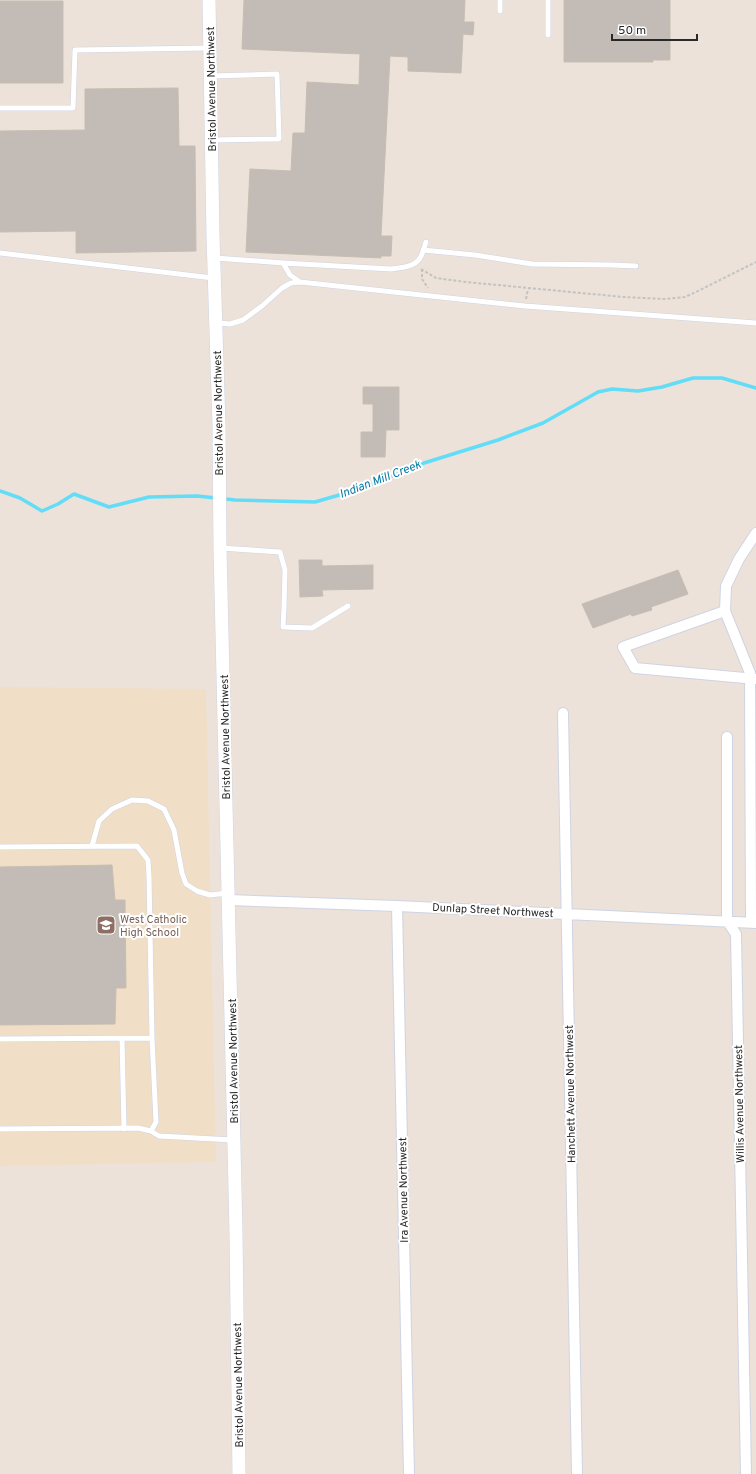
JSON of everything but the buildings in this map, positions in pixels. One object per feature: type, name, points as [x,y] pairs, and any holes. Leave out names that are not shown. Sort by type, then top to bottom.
[{"type":"street","name":"Bristol Avenue Northwest","points":[[209,0],[234,1140],[238,1474]]},
{"type":"street","points":[[754,922],[753,675],[725,611],[726,586],[739,559],[756,533]]},
{"type":"street","points":[[725,611],[623,647],[635,668],[753,675]]},
{"type":"street","name":"Hanchett Avenue Northwest","points":[[563,713],[577,1474]]},
{"type":"street","name":"Willis Avenue Northwest","points":[[727,737],[727,921],[736,934],[746,1474]]},
{"type":"street","name":"Dunlap Street Northwest","points":[[229,896],[398,906],[754,922]]},
{"type":"street","name":"Ira Avenue Northwest","points":[[398,906],[409,1474]]},
{"type":"lane","points":[[500,0],[500,11]]},
{"type":"lane","points":[[548,0],[548,35]]},
{"type":"lane","points":[[0,108],[73,108],[75,50],[210,48]]},
{"type":"lane","points":[[210,76],[277,74],[279,109],[279,139],[212,140]]},
{"type":"lane","points":[[214,258],[391,269],[413,264],[420,258],[426,242]]},
{"type":"lane","points":[[423,250],[475,255],[532,264],[636,266]]},
{"type":"lane","points":[[0,253],[214,278]]},
{"type":"lane","points":[[283,263],[290,275],[300,282]]},
{"type":"lane","points":[[215,323],[230,324],[243,320],[262,306],[282,288],[291,283],[300,282],[525,306],[756,323]]},
{"type":"lane","points":[[220,548],[280,552],[285,570],[282,627],[312,628],[348,606]]},
{"type":"lane","points":[[92,846],[99,821],[112,809],[132,800],[148,801],[164,809],[174,830],[182,873],[186,884],[197,891],[210,895],[229,896]]},
{"type":"lane","points":[[0,847],[137,846],[148,860],[152,1038],[156,1122],[151,1131]]},
{"type":"lane","points":[[122,1038],[124,1129]]},
{"type":"lane","points":[[0,1039],[152,1038]]},
{"type":"lane","points":[[0,1129],[138,1128],[151,1131],[159,1136],[234,1140]]},
{"type":"path","points":[[413,264],[436,278],[623,298],[664,299],[685,296],[696,292],[756,262]]},
{"type":"path","points":[[422,270],[422,279],[428,290],[436,296]]},
{"type":"shaded area","name":"West Catholic High School","points":[[0,687],[206,689],[216,1162],[0,1166]]},
{"type":"waterway","name":"Indian Mill Creek","points":[[0,491],[20,498],[42,511],[58,504],[74,494],[109,507],[149,497],[197,496],[235,500],[315,502],[360,489],[424,463],[498,440],[543,423],[598,392],[612,389],[638,391],[662,387],[693,378],[722,378],[756,388]]},
{"type":"place","name":"West Catholic High School","points":[[106,925]]}]
